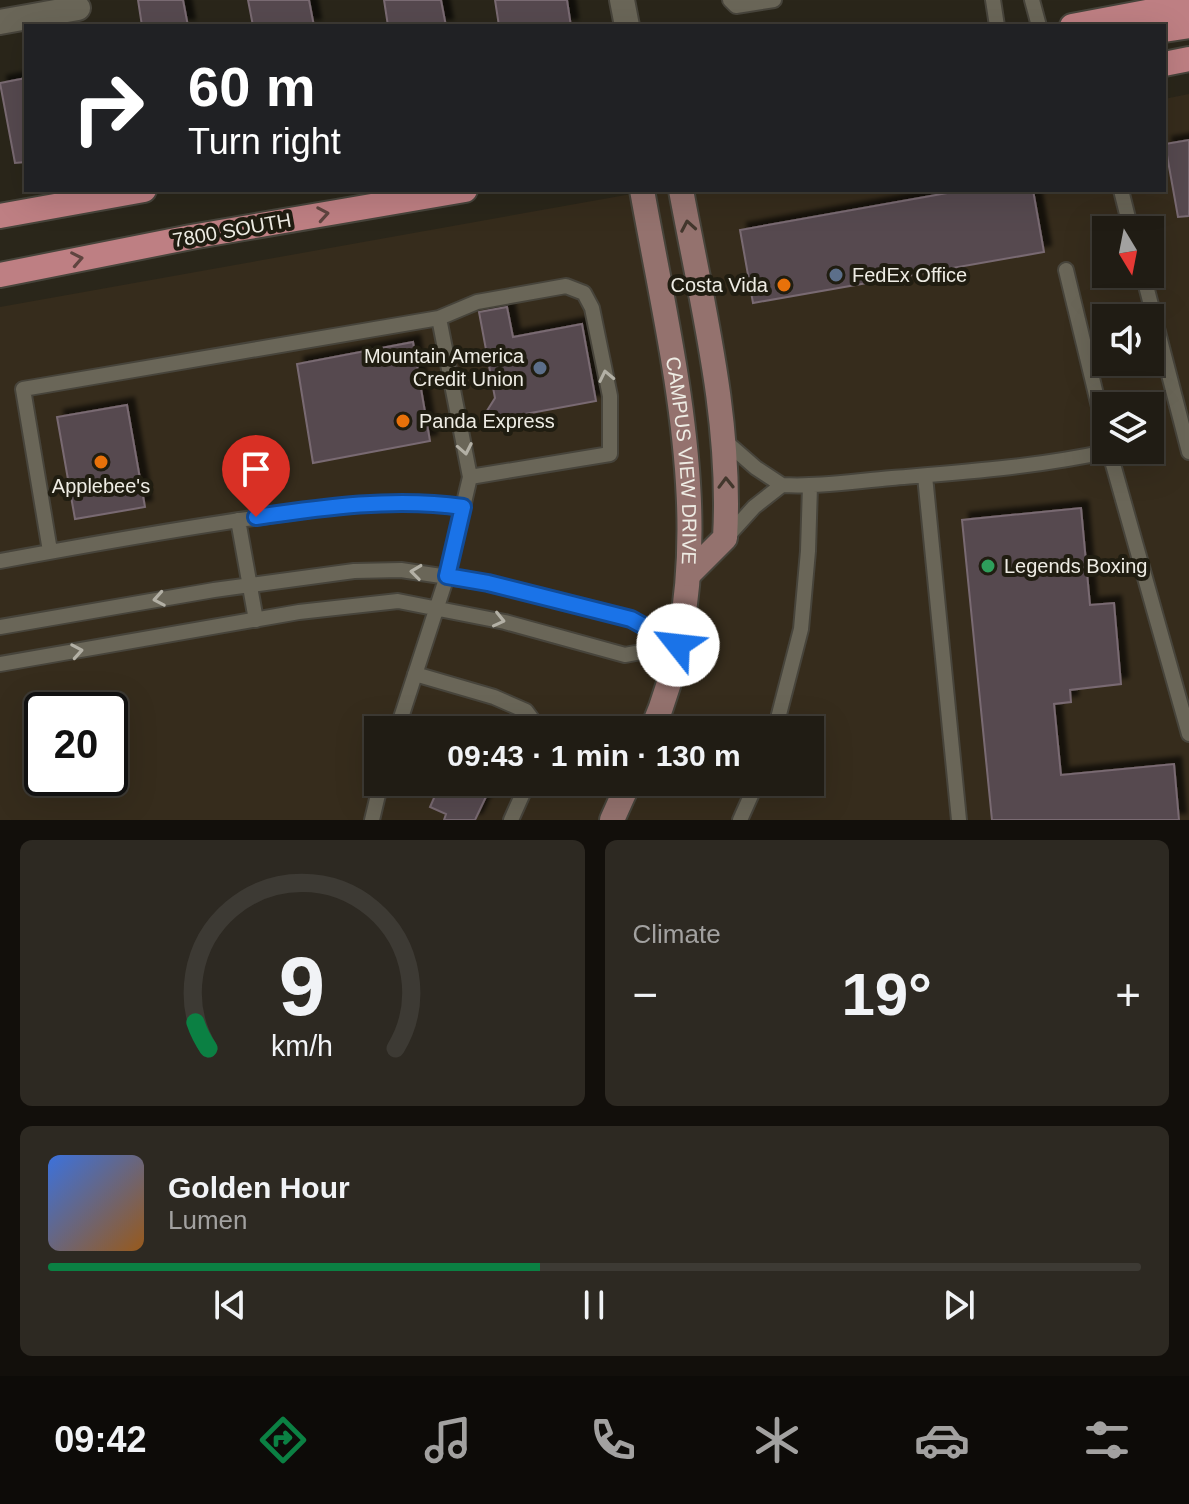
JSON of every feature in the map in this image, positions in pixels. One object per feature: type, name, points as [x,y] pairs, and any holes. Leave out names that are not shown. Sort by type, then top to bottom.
[{"type":"main road","points":[[1083,24],[1189,4]]},
{"type":"main road","points":[[1166,30],[1189,26]]},
{"type":"main road","points":[[1166,64],[1189,59]]},
{"type":"main road","name":"7800 SOUTH","points":[[0,275],[191,237],[453,192]]},
{"type":"main road","points":[[0,216],[109,193]]},
{"type":"street","points":[[622,0],[627,24]]},
{"type":"street","points":[[0,22],[78,11]]},
{"type":"street","name":"CAMPUS VIEW DRIVE","points":[[642,192],[681,412],[688,477],[689,574],[678,645],[656,716]]},
{"type":"street","points":[[681,192],[724,440],[726,475],[725,538],[689,574]]},
{"type":"street","points":[[612,820],[623,796]]},
{"type":"lane","points":[[730,0],[736,6],[774,0]]},
{"type":"lane","points":[[993,0],[997,24]]},
{"type":"lane","points":[[1032,0],[1038,24]]},
{"type":"lane","points":[[1122,192],[1128,216]]},
{"type":"lane","points":[[1066,270],[1095,392]]},
{"type":"lane","points":[[50,551],[23,389],[439,318],[477,302],[566,286],[584,293],[592,308],[610,396],[610,454],[470,477]]},
{"type":"lane","points":[[1147,288],[1189,452]]},
{"type":"lane","points":[[402,716],[447,576],[470,477],[439,318]]},
{"type":"lane","points":[[724,440],[756,468],[782,485],[810,486],[1052,464],[1092,455]]},
{"type":"lane","points":[[1114,464],[1189,734]]},
{"type":"lane","points":[[925,476],[959,820]]},
{"type":"lane","points":[[725,538],[754,507],[782,485]]},
{"type":"lane","points":[[779,716],[801,629],[810,486]]},
{"type":"lane","points":[[0,561],[321,508],[383,502],[463,507]]},
{"type":"lane","points":[[238,520],[256,620]]},
{"type":"lane","points":[[0,627],[354,571],[401,570],[488,583],[631,619],[678,645]]},
{"type":"lane","points":[[0,664],[256,620],[398,601],[505,622],[625,655],[678,645]]},
{"type":"lane","points":[[415,674],[494,697],[526,711],[530,716]]},
{"type":"lane","points":[[372,820],[378,796]]},
{"type":"lane","points":[[511,820],[522,796]]},
{"type":"lane","points":[[740,820],[751,796]]},
{"type":"shaded area","points":[[1189,94],[1189,820],[0,820],[0,307],[643,192],[1166,192],[1166,99]]},
{"type":"building","points":[[138,0],[183,0],[188,24],[142,24]]},
{"type":"building","points":[[248,0],[309,0],[314,24],[253,24]]},
{"type":"building","points":[[384,0],[441,0],[446,24],[388,24]]},
{"type":"building","points":[[495,0],[567,0],[571,24],[499,24]]},
{"type":"building","points":[[24,78],[24,162],[15,163],[0,83]]},
{"type":"building","points":[[1189,140],[1189,216],[1178,217],[1166,144]]},
{"type":"building","points":[[953,192],[1033,192],[1044,252],[753,303],[740,230]]},
{"type":"building","name":"Mountain America Credit Union","points":[[507,307],[513,337],[582,324],[596,401],[520,415],[510,430],[485,414],[495,398],[479,312]]},
{"type":"building","points":[[413,342],[430,441],[313,463],[297,364]]},
{"type":"building","name":"Applebee's","points":[[127,405],[145,507],[75,519],[57,417]]},
{"type":"building","points":[[1081,508],[1090,605],[1114,603],[1121,684],[1070,690],[1071,702],[1054,704],[1061,775],[1174,764],[1179,820],[992,820],[962,520]]},
{"type":"building","points":[[435,796],[486,796],[475,820],[444,820],[446,814],[430,807]]},
{"type":"place","name":"FedEx Office","points":[[836,275]]},
{"type":"place","name":"Costa Vida","points":[[784,285]]},
{"type":"place","name":"Mountain America Credit Union","points":[[540,368]]},
{"type":"place","name":"Panda Express","points":[[403,421]]},
{"type":"place","name":"Applebee's","points":[[101,462]]},
{"type":"place","name":"Legends Boxing","points":[[988,566]]},
{"type":"route","points":[[256,517],[383,502],[463,507],[447,576],[488,583],[631,619],[678,645]]}]
